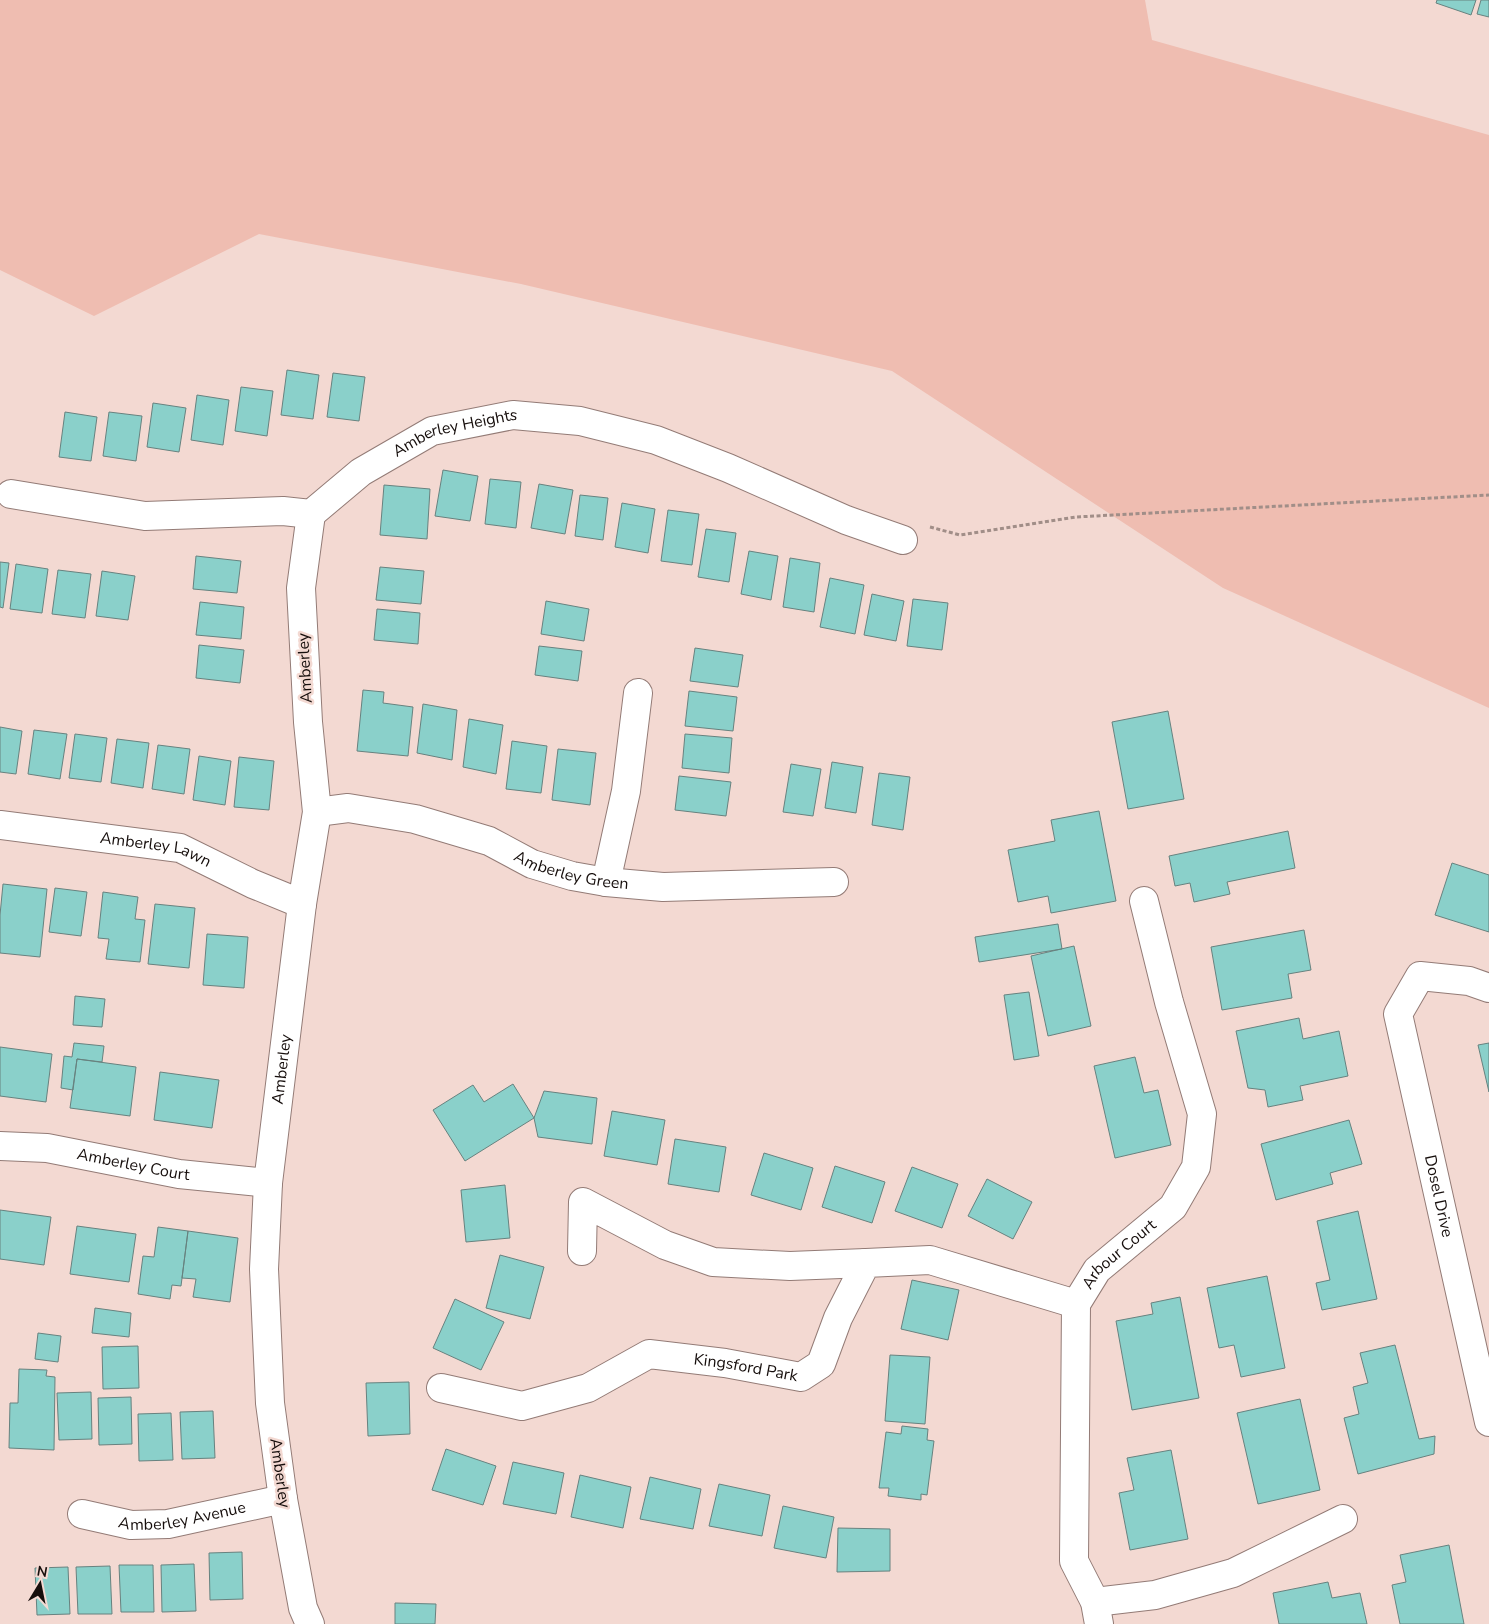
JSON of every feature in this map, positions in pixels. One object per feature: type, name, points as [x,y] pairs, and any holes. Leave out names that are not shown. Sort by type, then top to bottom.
[{"type":"street","name":"Amberley Heights","points":[[311,514],[361,472],[432,431],[513,415],[580,421],[656,440],[728,468],[846,520],[903,540]]},
{"type":"street","points":[[11,494],[145,516],[283,511],[311,514]]},
{"type":"street","name":"Amberley","points":[[310,1624],[303,1608],[283,1499],[270,1403],[264,1269],[268,1183],[302,904],[317,812],[308,722],[301,588],[311,514]]},
{"type":"street","points":[[606,882],[626,791],[638,693]]},
{"type":"street","name":"Amberley Green","points":[[317,812],[348,808],[415,819],[489,841],[532,864],[572,876],[606,882],[663,887],[834,882]]},
{"type":"street","name":"Amberley Lawn","points":[[0,825],[180,848],[253,884],[302,904]]},
{"type":"street","name":"Arbour Court","points":[[1097,1613],[1074,1562],[1076,1304],[1097,1270],[1173,1207],[1196,1167],[1202,1114],[1169,1002],[1144,901]]},
{"type":"street","name":"Dosel Drive","points":[[1489,988],[1469,981],[1420,976],[1398,1014],[1489,1422]]},
{"type":"street","name":"Amberley Court","points":[[0,1146],[47,1148],[179,1174],[268,1183]]},
{"type":"street","points":[[582,1251],[583,1202],[665,1245],[712,1262],[790,1266],[930,1260],[1076,1304]]},
{"type":"street","name":"Kingsford Park","points":[[441,1388],[522,1406],[588,1388],[649,1354],[725,1363],[801,1377],[821,1364],[838,1318],[866,1263]]},
{"type":"street","name":"Amberley Avenue","points":[[82,1514],[131,1525],[168,1524],[283,1499]]},
{"type":"street","points":[[1097,1613],[1233,1573],[1343,1519]]},
{"type":"path","points":[[903,540],[929,526],[960,534],[1076,517],[1489,494]]},
{"type":"shaded area","points":[[0,0],[1145,0],[1152,40],[1489,135],[1489,708],[1223,588],[892,371],[521,284],[259,234],[94,316],[0,270]]},
{"type":"building","points":[[1437,0],[1476,0],[1471,15],[1436,3]]},
{"type":"building","points":[[1481,0],[1489,0],[1489,17],[1477,14]]},
{"type":"building","points":[[287,370],[319,375],[313,419],[281,415]]},
{"type":"building","points":[[333,373],[365,377],[359,421],[327,417]]},
{"type":"building","points":[[241,387],[273,391],[267,436],[235,431]]},
{"type":"building","points":[[197,395],[229,400],[223,445],[191,440]]},
{"type":"building","points":[[153,403],[186,408],[179,452],[147,447]]},
{"type":"building","points":[[65,412],[97,417],[91,461],[59,457]]},
{"type":"building","points":[[109,412],[142,416],[136,461],[103,456]]},
{"type":"building","points":[[443,470],[478,476],[470,521],[435,516]]},
{"type":"building","points":[[490,479],[521,482],[516,528],[485,524]]},
{"type":"building","points":[[539,484],[573,490],[565,534],[531,528]]},
{"type":"building","points":[[384,485],[430,489],[427,539],[380,535]]},
{"type":"building","points":[[580,495],[608,498],[603,540],[575,536]]},
{"type":"building","points":[[622,503],[655,509],[648,553],[615,547]]},
{"type":"building","points":[[668,510],[699,514],[692,565],[661,561]]},
{"type":"building","points":[[706,529],[736,533],[729,582],[698,577]]},
{"type":"building","points":[[749,551],[778,556],[771,600],[741,594]]},
{"type":"building","points":[[196,556],[241,561],[237,593],[193,589]]},
{"type":"building","points":[[790,558],[820,563],[814,612],[783,607]]},
{"type":"building","points":[[0,562],[9,563],[3,608],[0,607]]},
{"type":"building","points":[[16,564],[48,569],[42,613],[10,609]]},
{"type":"building","points":[[380,567],[424,571],[421,604],[376,600]]},
{"type":"building","points":[[58,570],[91,574],[85,618],[52,614]]},
{"type":"building","points":[[102,571],[135,576],[128,620],[96,616]]},
{"type":"building","points":[[830,578],[864,585],[855,634],[820,627]]},
{"type":"building","points":[[872,594],[904,601],[896,641],[864,635]]},
{"type":"building","points":[[913,599],[948,603],[942,650],[907,646]]},
{"type":"building","points":[[546,601],[589,609],[584,641],[541,634]]},
{"type":"building","points":[[200,602],[244,607],[241,639],[196,635]]},
{"type":"building","points":[[377,609],[420,613],[418,644],[374,640]]},
{"type":"building","points":[[199,645],[244,650],[240,683],[196,678]]},
{"type":"building","points":[[539,646],[582,651],[578,681],[535,675]]},
{"type":"building","points":[[695,648],[743,655],[738,687],[690,681]]},
{"type":"building","points":[[363,690],[384,692],[383,703],[413,707],[408,756],[357,751]]},
{"type":"building","points":[[689,691],[737,697],[733,731],[685,726]]},
{"type":"building","points":[[423,704],[457,710],[452,760],[417,753]]},
{"type":"building","points":[[1168,711],[1184,799],[1128,809],[1112,722]]},
{"type":"building","points":[[469,719],[503,725],[496,774],[463,767]]},
{"type":"building","points":[[0,727],[22,731],[16,774],[0,772]]},
{"type":"building","points":[[34,730],[67,734],[60,779],[28,774]]},
{"type":"building","points":[[75,734],[107,738],[101,782],[69,778]]},
{"type":"building","points":[[685,734],[732,738],[729,773],[682,768]]},
{"type":"building","points":[[117,739],[149,743],[143,788],[111,783]]},
{"type":"building","points":[[512,741],[547,746],[541,793],[506,789]]},
{"type":"building","points":[[158,745],[190,749],[184,794],[152,789]]},
{"type":"building","points":[[558,749],[596,753],[590,805],[552,800]]},
{"type":"building","points":[[199,756],[231,761],[225,805],[193,800]]},
{"type":"building","points":[[239,757],[274,761],[269,810],[234,807]]},
{"type":"building","points":[[832,762],[863,767],[856,813],[825,808]]},
{"type":"building","points":[[791,764],[821,769],[813,816],[783,812]]},
{"type":"building","points":[[879,773],[910,777],[903,830],[872,825]]},
{"type":"building","points":[[679,776],[731,782],[726,816],[675,810]]},
{"type":"building","points":[[1099,811],[1116,901],[1051,913],[1048,896],[1018,902],[1008,850],[1055,841],[1051,820]]},
{"type":"building","points":[[1288,831],[1295,868],[1227,882],[1230,894],[1194,902],[1190,883],[1175,886],[1169,856]]},
{"type":"building","points":[[1452,863],[1489,875],[1489,932],[1435,915]]},
{"type":"building","points":[[3,884],[47,889],[40,957],[0,953],[0,915]]},
{"type":"building","points":[[55,888],[87,892],[81,936],[49,932]]},
{"type":"building","points":[[103,892],[138,897],[135,919],[145,920],[140,962],[106,959],[109,939],[98,938]]},
{"type":"building","points":[[155,904],[195,908],[189,968],[148,964]]},
{"type":"building","points":[[1058,924],[1062,949],[979,962],[975,937]]},
{"type":"building","points":[[1304,930],[1311,970],[1288,974],[1292,998],[1222,1010],[1211,947]]},
{"type":"building","points":[[207,934],[248,937],[244,988],[203,985]]},
{"type":"building","points":[[1074,946],[1091,1026],[1048,1036],[1031,956]]},
{"type":"building","points":[[1029,992],[1039,1056],[1014,1060],[1004,995]]},
{"type":"building","points":[[75,996],[105,999],[102,1027],[73,1025]]},
{"type":"building","points":[[1299,1018],[1303,1039],[1339,1031],[1348,1076],[1300,1086],[1303,1100],[1268,1107],[1265,1090],[1248,1088],[1236,1031]]},
{"type":"building","points":[[74,1043],[104,1046],[102,1062],[77,1059],[73,1090],[61,1088],[64,1056],[72,1057]]},
{"type":"building","points":[[1489,1043],[1489,1092],[1478,1045]]},
{"type":"building","points":[[0,1047],[52,1054],[46,1102],[0,1096]]},
{"type":"building","points":[[1135,1057],[1144,1093],[1158,1090],[1171,1145],[1115,1158],[1094,1066]]},
{"type":"building","points":[[77,1059],[136,1067],[130,1116],[70,1108]]},
{"type":"building","points":[[160,1072],[219,1080],[212,1128],[154,1120]]},
{"type":"building","points":[[513,1084],[534,1118],[465,1161],[433,1110],[473,1085],[484,1102]]},
{"type":"building","points":[[544,1091],[597,1098],[592,1144],[538,1137],[534,1118]]},
{"type":"building","points":[[612,1111],[665,1120],[657,1165],[604,1156]]},
{"type":"building","points":[[1349,1120],[1362,1164],[1330,1173],[1333,1184],[1276,1200],[1261,1144]]},
{"type":"building","points":[[675,1139],[726,1147],[719,1192],[668,1184]]},
{"type":"building","points":[[764,1153],[813,1168],[801,1210],[751,1195]]},
{"type":"building","points":[[835,1166],[885,1182],[872,1223],[822,1207]]},
{"type":"building","points":[[912,1167],[958,1184],[942,1228],[895,1211]]},
{"type":"building","points":[[987,1179],[1032,1202],[1013,1239],[968,1216]]},
{"type":"building","points":[[505,1185],[510,1238],[466,1242],[461,1190]]},
{"type":"building","points":[[0,1210],[51,1217],[44,1265],[0,1259]]},
{"type":"building","points":[[1358,1211],[1377,1299],[1322,1310],[1316,1283],[1330,1280],[1317,1221]]},
{"type":"building","points":[[77,1226],[136,1234],[129,1282],[70,1274]]},
{"type":"building","points":[[158,1227],[188,1231],[181,1286],[172,1285],[170,1299],[138,1294],[143,1256],[154,1257]]},
{"type":"building","points":[[188,1231],[238,1238],[230,1302],[193,1297],[196,1279],[182,1278]]},
{"type":"building","points":[[500,1255],[544,1267],[530,1319],[486,1308]]},
{"type":"building","points":[[1267,1276],[1285,1368],[1241,1377],[1234,1345],[1219,1348],[1207,1288]]},
{"type":"building","points":[[912,1280],[959,1290],[948,1340],[901,1329]]},
{"type":"building","points":[[1180,1297],[1199,1398],[1132,1410],[1116,1321],[1153,1314],[1151,1303]]},
{"type":"building","points":[[455,1299],[504,1322],[481,1370],[433,1348]]},
{"type":"building","points":[[95,1308],[131,1313],[129,1337],[92,1333]]},
{"type":"building","points":[[38,1333],[61,1336],[58,1362],[35,1359]]},
{"type":"building","points":[[1395,1345],[1419,1439],[1435,1436],[1434,1454],[1358,1474],[1344,1418],[1359,1414],[1353,1387],[1368,1383],[1360,1353]]},
{"type":"building","points":[[138,1346],[139,1388],[103,1389],[102,1347]]},
{"type":"building","points":[[890,1355],[930,1357],[925,1424],[885,1421]]},
{"type":"building","points":[[19,1369],[47,1370],[46,1376],[55,1377],[54,1450],[9,1448],[10,1403],[18,1403]]},
{"type":"building","points":[[409,1382],[410,1434],[368,1436],[366,1383]]},
{"type":"building","points":[[91,1392],[92,1439],[59,1440],[57,1393]]},
{"type":"building","points":[[131,1397],[132,1444],[99,1445],[98,1398]]},
{"type":"building","points":[[1300,1399],[1320,1490],[1258,1504],[1237,1413]]},
{"type":"building","points":[[213,1411],[215,1458],[182,1459],[180,1412]]},
{"type":"building","points":[[171,1413],[173,1460],[139,1461],[138,1414]]},
{"type":"building","points":[[902,1426],[928,1429],[927,1440],[934,1441],[927,1495],[921,1494],[921,1500],[888,1496],[889,1488],[879,1488],[886,1432],[901,1434]]},
{"type":"building","points":[[446,1449],[496,1466],[483,1505],[432,1490]]},
{"type":"building","points":[[1171,1450],[1188,1539],[1130,1550],[1119,1493],[1134,1490],[1127,1458]]},
{"type":"building","points":[[513,1462],[564,1473],[556,1514],[503,1504]]},
{"type":"building","points":[[580,1475],[631,1487],[623,1528],[571,1517]]},
{"type":"building","points":[[650,1477],[701,1489],[693,1529],[640,1519]]},
{"type":"building","points":[[719,1484],[770,1495],[762,1536],[709,1526]]},
{"type":"building","points":[[783,1506],[834,1517],[826,1558],[774,1548]]},
{"type":"building","points":[[838,1528],[890,1529],[890,1571],[837,1572]]},
{"type":"building","points":[[1449,1545],[1464,1624],[1400,1624],[1392,1585],[1406,1582],[1400,1555]]},
{"type":"building","points":[[242,1552],[243,1599],[210,1600],[209,1553]]},
{"type":"building","points":[[194,1564],[196,1611],[162,1612],[161,1565]]},
{"type":"building","points":[[119,1565],[153,1565],[154,1612],[121,1612]]},
{"type":"building","points":[[110,1566],[112,1614],[78,1614],[76,1567]]},
{"type":"building","points":[[68,1567],[70,1614],[37,1615],[35,1568]]},
{"type":"building","points":[[1328,1582],[1332,1598],[1360,1593],[1367,1624],[1279,1624],[1273,1593]]},
{"type":"building","points":[[395,1603],[436,1604],[435,1624],[395,1624]]}]
